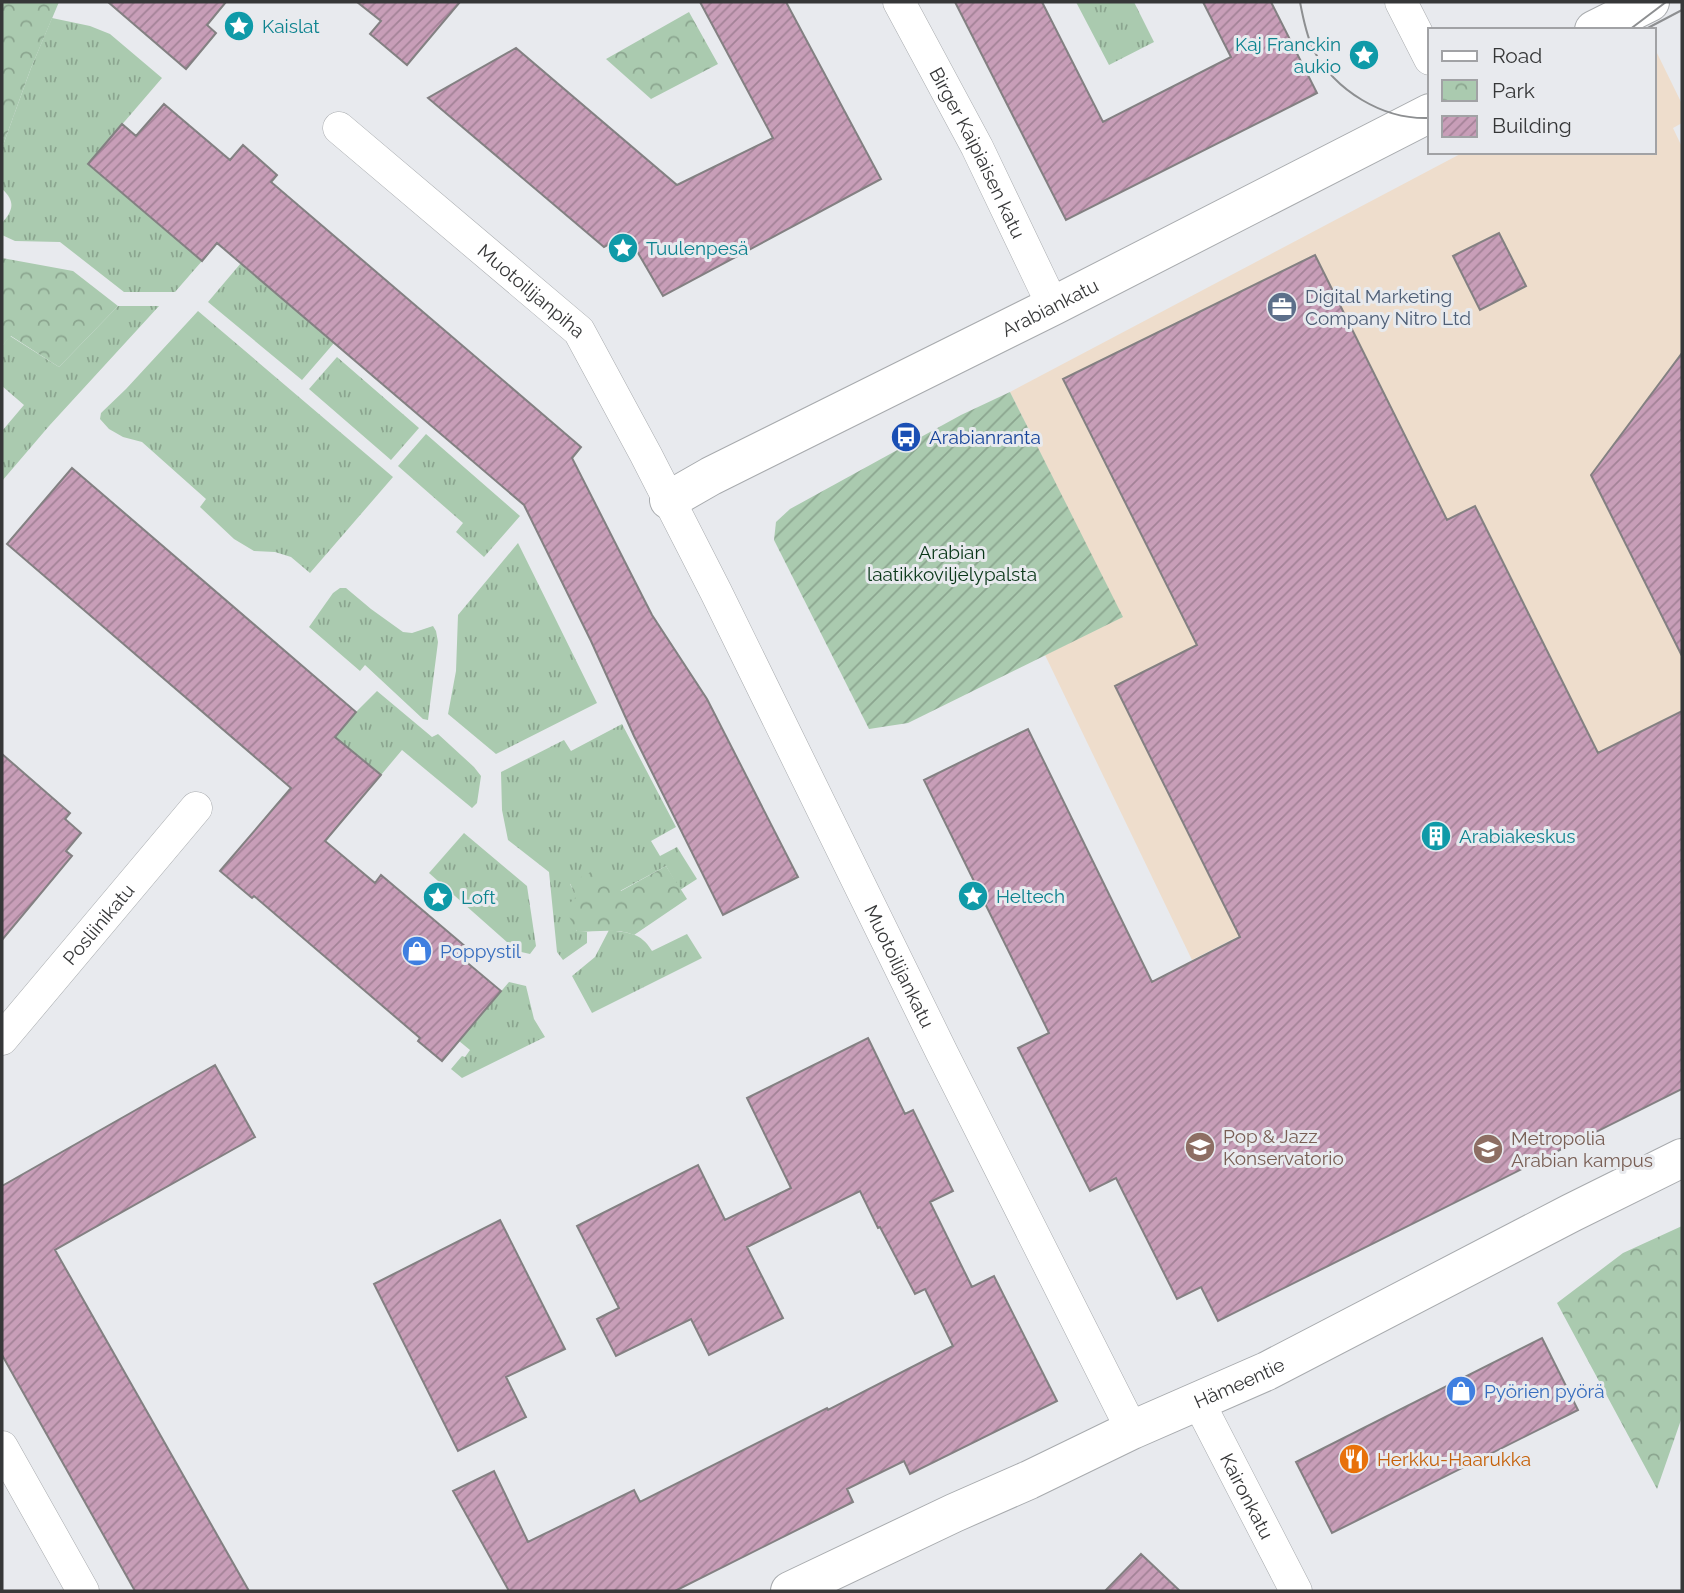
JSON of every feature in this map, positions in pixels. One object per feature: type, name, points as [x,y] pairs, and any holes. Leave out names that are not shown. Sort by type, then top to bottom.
[{"type":"main road","points":[[1598,28],[1650,2]]},
{"type":"main road","name":"Arabiankatu","points":[[669,499],[1428,114]]},
{"type":"main road","name":"Hämeentie","points":[[790,1591],[1132,1430],[1267,1370],[1682,1158]]},
{"type":"street","name":"Birger Kaipiaisen katu","points":[[899,2],[977,147],[1053,306]]},
{"type":"street","points":[[1401,2],[1428,55]]},
{"type":"street","name":"Muotoilijanpiha","points":[[339,128],[579,331],[669,499]]},
{"type":"street","name":"Muotoilijankatu","points":[[669,499],[942,1053],[1132,1430]]},
{"type":"street","name":"Posliinikatu","points":[[2,1039],[196,808]]},
{"type":"street","name":"Kaironkatu","points":[[1198,1401],[1296,1591]]},
{"type":"street","points":[[2,1447],[83,1591]]},
{"type":"shaded area","points":[[1656,51],[1682,104],[1682,123],[1673,128],[1682,147],[1682,1089],[1391,1234],[1241,935],[1192,960],[1045,655],[1122,617],[1010,392],[1460,154],[1656,154]]},
{"type":"green space","points":[[2,2],[59,2],[2,148]]},
{"type":"green space","points":[[1076,2],[1134,2],[1154,42],[1109,65]]},
{"type":"green space","points":[[689,12],[718,64],[651,99],[606,59]]},
{"type":"green space","points":[[52,18],[90,26],[110,34],[162,78],[88,164],[202,261],[175,292],[124,292],[60,242],[15,241],[2,235],[2,223],[9,214],[11,202],[2,189],[2,148]]},
{"type":"green space","points":[[2,258],[73,271],[118,306],[59,367],[11,336],[2,346]]},
{"type":"green space","points":[[241,263],[334,343],[302,380],[208,302]]},
{"type":"green space","points":[[118,306],[159,306],[2,481],[2,431],[24,405],[2,386],[2,346],[10,336],[59,367]]},
{"type":"green space","points":[[198,311],[393,477],[310,573],[291,557],[275,552],[254,551],[234,539],[200,507],[206,499],[142,442],[123,437],[109,429],[100,419],[101,413]]},
{"type":"green space","points":[[337,357],[419,428],[391,460],[309,389]]},
{"type":"green space","name":"Arabian laatikkoviljelypalsta","points":[[1010,392],[1123,617],[908,723],[869,729],[774,540],[776,522],[790,509],[961,415]]},
{"type":"green space","points":[[426,434],[520,516],[484,557],[456,532],[463,523],[398,466]]},
{"type":"green space","points":[[518,543],[597,703],[496,754],[448,714],[456,671],[458,615]]},
{"type":"green space","points":[[340,588],[346,588],[403,632],[412,633],[433,626],[438,642],[428,720],[423,719],[365,665],[360,671],[309,627],[333,593]]},
{"type":"green space","points":[[377,691],[432,737],[438,734],[474,767],[481,776],[477,803],[472,808],[402,750],[381,775],[335,737]]},
{"type":"green space","points":[[622,724],[676,827],[651,841],[660,856],[677,847],[697,879],[680,890],[666,866],[620,891],[570,884],[577,898],[576,931],[587,932],[587,943],[563,960],[557,952],[549,872],[508,840],[502,810],[501,772],[564,740],[571,751]]},
{"type":"green space","points":[[464,833],[527,886],[536,946],[530,954],[517,951],[429,873]]},
{"type":"green space","points":[[604,865],[621,891],[666,866],[687,899],[634,935],[613,931],[577,932],[564,907],[576,898],[570,883]]},
{"type":"green space","points":[[609,930],[639,937],[652,951],[687,934],[702,958],[592,1013],[572,976],[595,957]]},
{"type":"green space","points":[[509,982],[526,986],[534,1019],[545,1037],[462,1078],[451,1069],[470,1050],[459,1041]]},
{"type":"green space","points":[[1682,1226],[1682,1417],[1657,1489],[1557,1303],[1623,1253]]},
{"type":"building","points":[[108,2],[226,2],[207,25],[216,33],[186,69]]},
{"type":"building","points":[[357,2],[460,2],[407,65],[370,34],[381,21]]},
{"type":"building","points":[[700,2],[786,2],[881,179],[663,296],[627,234],[604,247],[428,98],[516,48],[677,185],[773,138]]},
{"type":"building","points":[[955,2],[1042,2],[1103,122],[1231,57],[1203,2],[1271,2],[1317,93],[1066,220]]},
{"type":"building","points":[[164,104],[230,160],[243,145],[277,175],[271,182],[581,447],[572,458],[652,615],[707,699],[798,877],[723,915],[524,505],[217,243],[202,261],[88,164],[122,124],[136,136]]},
{"type":"building","points":[[1499,233],[1526,286],[1480,310],[1453,256]]},
{"type":"building","name":"Arabiakeskus","points":[[1315,255],[1447,520],[1475,506],[1598,753],[1682,711],[1682,1089],[1218,1321],[1201,1287],[1177,1299],[1116,1178],[1090,1191],[1018,1048],[1049,1033],[924,780],[1028,729],[1152,982],[1240,937],[1115,686],[1197,645],[1063,379]]},
{"type":"building","points":[[1682,353],[1682,656],[1591,475]]},
{"type":"building","points":[[72,468],[356,712],[335,737],[381,775],[325,841],[375,883],[381,875],[466,947],[458,955],[501,991],[442,1061],[418,1041],[420,1038],[254,896],[252,898],[220,871],[291,788],[7,544]]},
{"type":"building","points":[[2,754],[70,813],[65,819],[81,833],[66,851],[72,856],[2,940]]},
{"type":"building","points":[[868,1038],[905,1114],[913,1110],[953,1191],[930,1202],[972,1287],[994,1276],[1057,1401],[910,1474],[904,1461],[847,1489],[853,1502],[675,1591],[509,1591],[453,1491],[494,1471],[528,1542],[634,1490],[640,1502],[953,1346],[925,1289],[915,1294],[860,1191],[747,1247],[783,1318],[709,1355],[691,1319],[616,1356],[597,1319],[619,1308],[577,1226],[698,1165],[725,1220],[791,1188],[747,1098]]},
{"type":"building","points":[[215,1065],[255,1137],[55,1250],[249,1591],[135,1591],[2,1355],[2,1186]]},
{"type":"building","points":[[500,1220],[565,1349],[506,1377],[526,1417],[458,1451],[374,1284]]},
{"type":"building","points":[[1542,1338],[1578,1410],[1332,1533],[1296,1462]]},
{"type":"building","points":[[1141,1554],[1180,1591],[1105,1591]]},
{"type":"tram line","points":[[1300,2],[1313,49],[1322,64],[1347,90],[1362,100],[1395,114],[1428,118]]},
{"type":"tram line","points":[[1632,28],[1666,2]]},
{"type":"tram line","points":[[1648,28],[1682,10]]},
{"type":"place","name":"Kaislat","points":[[239,26]]},
{"type":"place","name":"Kaj Franckin aukio","points":[[1364,55]]},
{"type":"place","name":"Tuulenpesä","points":[[623,248]]},
{"type":"place","name":"Digital Marketing Company Nitro Ltd","points":[[1282,307]]},
{"type":"place","name":"Arabianranta","points":[[906,437]]},
{"type":"place","name":"Arabiakeskus","points":[[1436,836]]},
{"type":"place","name":"Heltech","points":[[973,896]]},
{"type":"place","name":"Loft","points":[[438,897]]},
{"type":"place","name":"Poppystil","points":[[417,951]]},
{"type":"place","name":"Pop & Jazz Konservatorio","points":[[1200,1147]]},
{"type":"place","name":"Metropolia Arabian kampus","points":[[1488,1149]]},
{"type":"place","name":"Pyörien pyörä","points":[[1461,1391]]},
{"type":"place","name":"Herkku-Haarukka","points":[[1354,1459]]}]
